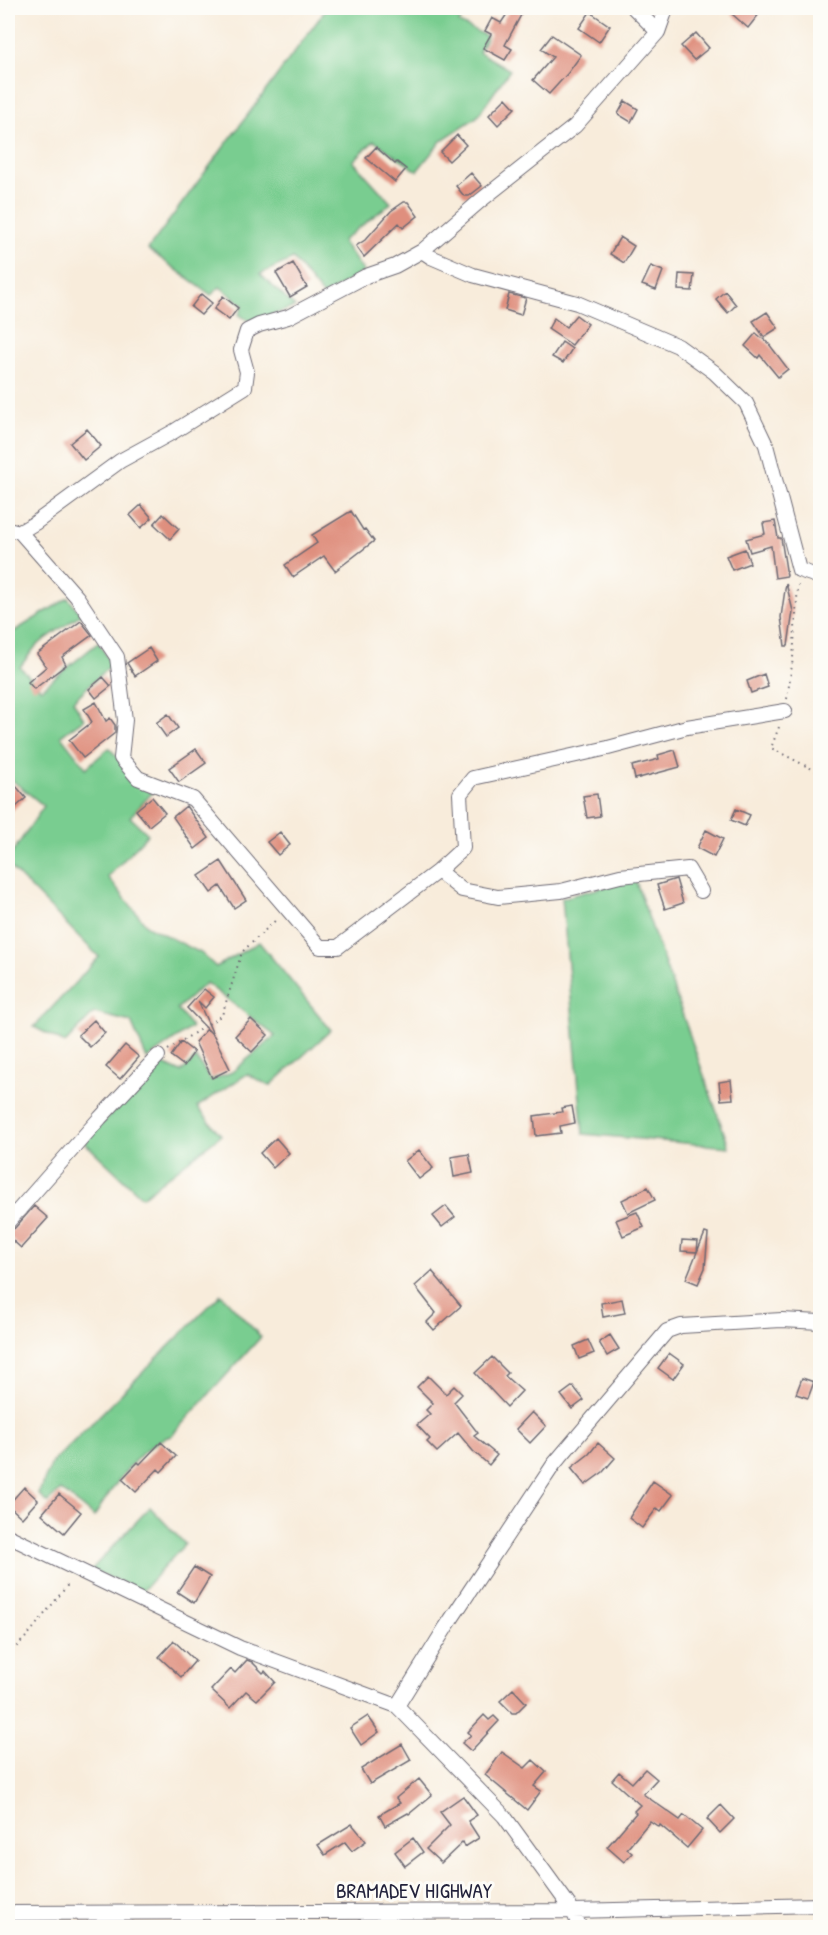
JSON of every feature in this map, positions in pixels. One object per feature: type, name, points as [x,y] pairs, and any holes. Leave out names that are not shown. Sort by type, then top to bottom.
[{"type":"street","points":[[634,8],[658,32]]},
{"type":"street","points":[[664,8],[665,12],[658,32],[575,126],[480,201],[422,251],[395,266],[366,276],[288,317],[259,325],[247,331],[241,350],[247,372],[245,387],[173,432],[120,461],[35,524],[14,530],[77,597],[117,657],[125,720],[121,758],[138,778],[193,799],[320,946],[338,947],[438,871],[463,848],[460,794],[473,778],[608,748],[687,727],[785,711]]},
{"type":"street","points":[[422,251],[473,275],[577,303],[678,346],[714,372],[746,403],[766,445],[799,570],[820,577]]},
{"type":"street","points":[[438,871],[462,890],[498,897],[561,891],[620,876],[688,869],[702,891]]},
{"type":"street","points":[[8,1222],[158,1056]]},
{"type":"street","points":[[397,1706],[554,1464],[667,1331],[681,1326],[782,1320],[820,1322]]},
{"type":"street","points":[[8,1536],[240,1648],[397,1706],[504,1816],[573,1911],[580,1928]]},
{"type":"street","name":"BRAMADEV HIGHWAY","points":[[8,1913],[573,1911],[820,1905]]},
{"type":"path","points":[[799,570],[793,658],[785,711],[771,747],[820,773]]},
{"type":"path","points":[[158,1056],[222,1015],[242,952],[287,910]]},
{"type":"path","points":[[8,1655],[28,1635],[79,1571]]},
{"type":"green space","points":[[327,8],[467,8],[459,23],[487,36],[479,52],[510,70],[477,117],[442,140],[417,171],[374,141],[353,161],[391,203],[342,241],[364,272],[323,296],[293,259],[260,274],[295,307],[251,322],[239,315],[243,305],[220,287],[211,295],[148,249]]},
{"type":"green space","points":[[68,598],[81,614],[36,646],[20,667],[41,689],[99,642],[111,665],[73,701],[84,719],[61,736],[86,768],[109,748],[152,793],[130,817],[148,834],[108,877],[147,926],[201,953],[216,967],[259,942],[331,1030],[270,1086],[247,1074],[197,1107],[221,1135],[142,1197],[84,1142],[161,1063],[181,1072],[196,1058],[211,1080],[232,1072],[275,1036],[206,983],[177,1009],[192,1027],[147,1059],[131,1022],[94,1013],[65,1043],[34,1027],[99,957],[8,865],[8,859],[44,806],[8,777],[8,635]]},
{"type":"green space","points":[[635,879],[729,1147],[583,1134],[562,898]]},
{"type":"green space","points":[[221,1294],[261,1337],[171,1436],[148,1448],[137,1458],[117,1482],[94,1517],[61,1490],[47,1503],[38,1494],[52,1463]]},
{"type":"green space","points":[[150,1507],[185,1544],[142,1591],[91,1570]]},
{"type":"building","points":[[511,8],[522,13],[505,45],[512,49],[505,60],[483,48],[491,34],[485,31],[492,18],[501,23]]},
{"type":"building","points":[[737,8],[752,8],[759,14],[748,28],[732,14]]},
{"type":"building","points":[[590,12],[610,26],[599,42],[579,28]]},
{"type":"building","points":[[696,33],[709,48],[694,60],[681,46]]},
{"type":"building","points":[[552,35],[581,55],[549,94],[533,80],[553,57],[541,49]]},
{"type":"building","points":[[506,98],[515,108],[498,125],[489,115]]},
{"type":"building","points":[[625,101],[638,109],[631,122],[618,114]]},
{"type":"building","points":[[457,135],[466,145],[449,161],[440,152]]},
{"type":"building","points":[[376,147],[395,164],[397,162],[406,169],[395,182],[366,158]]},
{"type":"building","points":[[471,173],[482,186],[469,196],[464,196],[456,186]]},
{"type":"building","points":[[404,202],[408,202],[418,216],[403,228],[399,223],[364,257],[356,246],[365,240],[391,211]]},
{"type":"building","points":[[620,237],[634,246],[624,263],[610,254]]},
{"type":"building","points":[[293,263],[307,287],[290,297],[276,273]]},
{"type":"building","points":[[651,266],[663,271],[656,290],[642,285]]},
{"type":"building","points":[[679,274],[694,275],[692,291],[678,290]]},
{"type":"building","points":[[725,291],[736,305],[728,313],[716,299]]},
{"type":"building","points":[[201,294],[212,303],[201,315],[191,307]]},
{"type":"building","points":[[509,294],[526,298],[521,315],[505,310]]},
{"type":"building","points":[[223,296],[238,308],[229,320],[214,309]]},
{"type":"building","points":[[767,312],[778,328],[764,337],[753,321]]},
{"type":"building","points":[[576,315],[588,324],[572,345],[548,329],[554,318],[566,327]]},
{"type":"building","points":[[756,333],[769,344],[788,369],[778,377],[760,355],[758,358],[745,346]]},
{"type":"building","points":[[562,342],[572,349],[563,363],[552,357]]},
{"type":"building","points":[[87,429],[101,446],[84,460],[70,443]]},
{"type":"building","points":[[141,505],[152,518],[141,528],[130,515]]},
{"type":"building","points":[[351,511],[363,530],[365,529],[374,541],[335,571],[324,556],[293,577],[285,565],[317,543],[312,535]]},
{"type":"building","points":[[163,514],[179,529],[170,539],[154,524]]},
{"type":"building","points":[[775,521],[778,538],[781,538],[787,576],[775,578],[771,546],[750,552],[746,539],[765,534],[763,523]]},
{"type":"building","points":[[745,549],[750,563],[732,570],[726,556]]},
{"type":"building","points":[[786,583],[793,611],[788,646],[785,646],[781,617]]},
{"type":"building","points":[[81,621],[92,635],[62,657],[66,665],[34,689],[28,682],[46,667],[37,654]]},
{"type":"building","points":[[149,648],[157,661],[135,676],[127,663]]},
{"type":"building","points":[[764,674],[768,687],[751,693],[747,681]]},
{"type":"building","points":[[103,677],[111,686],[96,698],[89,689]]},
{"type":"building","points":[[96,702],[106,721],[110,718],[115,725],[115,733],[83,758],[69,740],[92,722],[84,709]]},
{"type":"building","points":[[168,714],[178,728],[166,737],[156,723]]},
{"type":"building","points":[[196,749],[206,763],[179,782],[169,768]]},
{"type":"building","points":[[675,750],[680,767],[635,779],[632,766],[659,759],[658,755]]},
{"type":"building","points":[[15,785],[26,798],[8,814],[8,792]]},
{"type":"building","points":[[597,794],[600,816],[587,818],[583,796]]},
{"type":"building","points":[[152,797],[165,813],[149,826],[136,810]]},
{"type":"building","points":[[186,806],[209,838],[195,849],[173,817]]},
{"type":"building","points":[[736,809],[750,815],[745,826],[731,820]]},
{"type":"building","points":[[706,830],[723,839],[714,857],[697,848]]},
{"type":"building","points":[[280,832],[290,845],[278,855],[267,842]]},
{"type":"building","points":[[221,861],[246,900],[234,908],[220,886],[211,893],[199,876]]},
{"type":"building","points":[[676,879],[683,903],[665,909],[657,885]]},
{"type":"building","points":[[204,989],[214,997],[205,1008],[198,1001],[211,1033],[187,1008]]},
{"type":"building","points":[[251,1019],[268,1035],[252,1052],[235,1036]]},
{"type":"building","points":[[94,1020],[105,1033],[90,1047],[78,1035]]},
{"type":"building","points":[[207,1029],[214,1036],[230,1069],[212,1078],[195,1042]]},
{"type":"building","points":[[181,1042],[194,1052],[184,1066],[171,1056]]},
{"type":"building","points":[[125,1045],[139,1057],[120,1079],[106,1067]]},
{"type":"building","points":[[731,1080],[733,1099],[721,1100],[719,1082]]},
{"type":"building","points":[[572,1106],[575,1123],[560,1126],[561,1133],[536,1136],[534,1116],[562,1112],[561,1108]]},
{"type":"building","points":[[276,1138],[289,1153],[273,1168],[260,1153]]},
{"type":"building","points":[[419,1150],[433,1168],[419,1179],[405,1161]]},
{"type":"building","points":[[469,1154],[473,1173],[454,1177],[451,1157]]},
{"type":"building","points":[[648,1187],[655,1200],[628,1213],[622,1200]]},
{"type":"building","points":[[34,1206],[48,1218],[21,1248],[8,1236],[8,1232],[15,1228]]},
{"type":"building","points":[[446,1206],[455,1217],[442,1227],[433,1216]]},
{"type":"building","points":[[637,1212],[644,1227],[623,1236],[616,1220]]},
{"type":"building","points":[[705,1233],[708,1234],[705,1268],[698,1284],[686,1279]]},
{"type":"building","points":[[682,1240],[698,1241],[697,1252],[681,1251]]},
{"type":"building","points":[[432,1271],[461,1306],[434,1330],[427,1322],[436,1313],[415,1286]]},
{"type":"building","points":[[622,1299],[625,1313],[603,1317],[601,1303]]},
{"type":"building","points":[[610,1335],[619,1349],[607,1356],[599,1342]]},
{"type":"building","points":[[588,1340],[594,1353],[579,1359],[574,1346]]},
{"type":"building","points":[[669,1353],[684,1364],[673,1379],[658,1368]]},
{"type":"building","points":[[492,1357],[508,1373],[505,1376],[522,1391],[507,1407],[475,1373]]},
{"type":"building","points":[[428,1376],[446,1394],[454,1386],[462,1394],[454,1402],[478,1433],[474,1436],[497,1455],[489,1465],[458,1433],[437,1452],[427,1442],[430,1439],[417,1425],[430,1414],[426,1410],[433,1403],[417,1387]]},
{"type":"building","points":[[802,1378],[814,1382],[808,1398],[796,1394]]},
{"type":"building","points":[[573,1386],[584,1400],[572,1409],[561,1395]]},
{"type":"building","points":[[532,1412],[546,1426],[530,1443],[516,1429]]},
{"type":"building","points":[[161,1442],[176,1456],[161,1472],[158,1469],[136,1492],[122,1479]]},
{"type":"building","points":[[598,1443],[615,1458],[603,1472],[585,1485],[571,1468],[589,1454]]},
{"type":"building","points":[[653,1481],[673,1495],[661,1511],[657,1508],[642,1528],[629,1518]]},
{"type":"building","points":[[24,1487],[38,1500],[22,1518],[8,1505]]},
{"type":"building","points":[[59,1494],[81,1512],[64,1533],[42,1514]]},
{"type":"building","points":[[194,1567],[210,1577],[194,1603],[177,1592]]},
{"type":"building","points":[[174,1641],[195,1661],[181,1677],[159,1657]]},
{"type":"building","points":[[247,1660],[263,1673],[265,1671],[275,1682],[257,1700],[246,1691],[230,1708],[211,1690],[231,1669],[235,1673]]},
{"type":"building","points":[[513,1689],[526,1703],[516,1713],[512,1713],[500,1701]]},
{"type":"building","points":[[484,1715],[489,1720],[494,1716],[499,1721],[471,1751],[462,1743],[471,1735],[468,1732]]},
{"type":"building","points":[[368,1716],[379,1732],[361,1745],[350,1728]]},
{"type":"building","points":[[402,1744],[411,1760],[370,1784],[361,1769]]},
{"type":"building","points":[[502,1752],[525,1768],[533,1760],[546,1772],[534,1786],[541,1791],[527,1810],[485,1775]]},
{"type":"building","points":[[645,1769],[657,1779],[643,1794],[680,1820],[684,1815],[702,1830],[687,1848],[660,1825],[659,1827],[650,1821],[627,1849],[632,1853],[624,1862],[607,1847],[640,1805],[612,1780],[619,1772],[632,1783]]},
{"type":"building","points":[[419,1779],[432,1795],[409,1814],[385,1826],[379,1815],[400,1803],[396,1798]]},
{"type":"building","points":[[463,1796],[477,1815],[468,1821],[479,1838],[465,1847],[463,1842],[441,1863],[426,1849],[450,1825],[440,1812]]},
{"type":"building","points":[[721,1805],[734,1819],[720,1833],[707,1819]]},
{"type":"building","points":[[352,1824],[366,1841],[352,1851],[345,1842],[325,1855],[318,1845]]},
{"type":"building","points":[[413,1838],[423,1852],[405,1866],[395,1852]]}]
